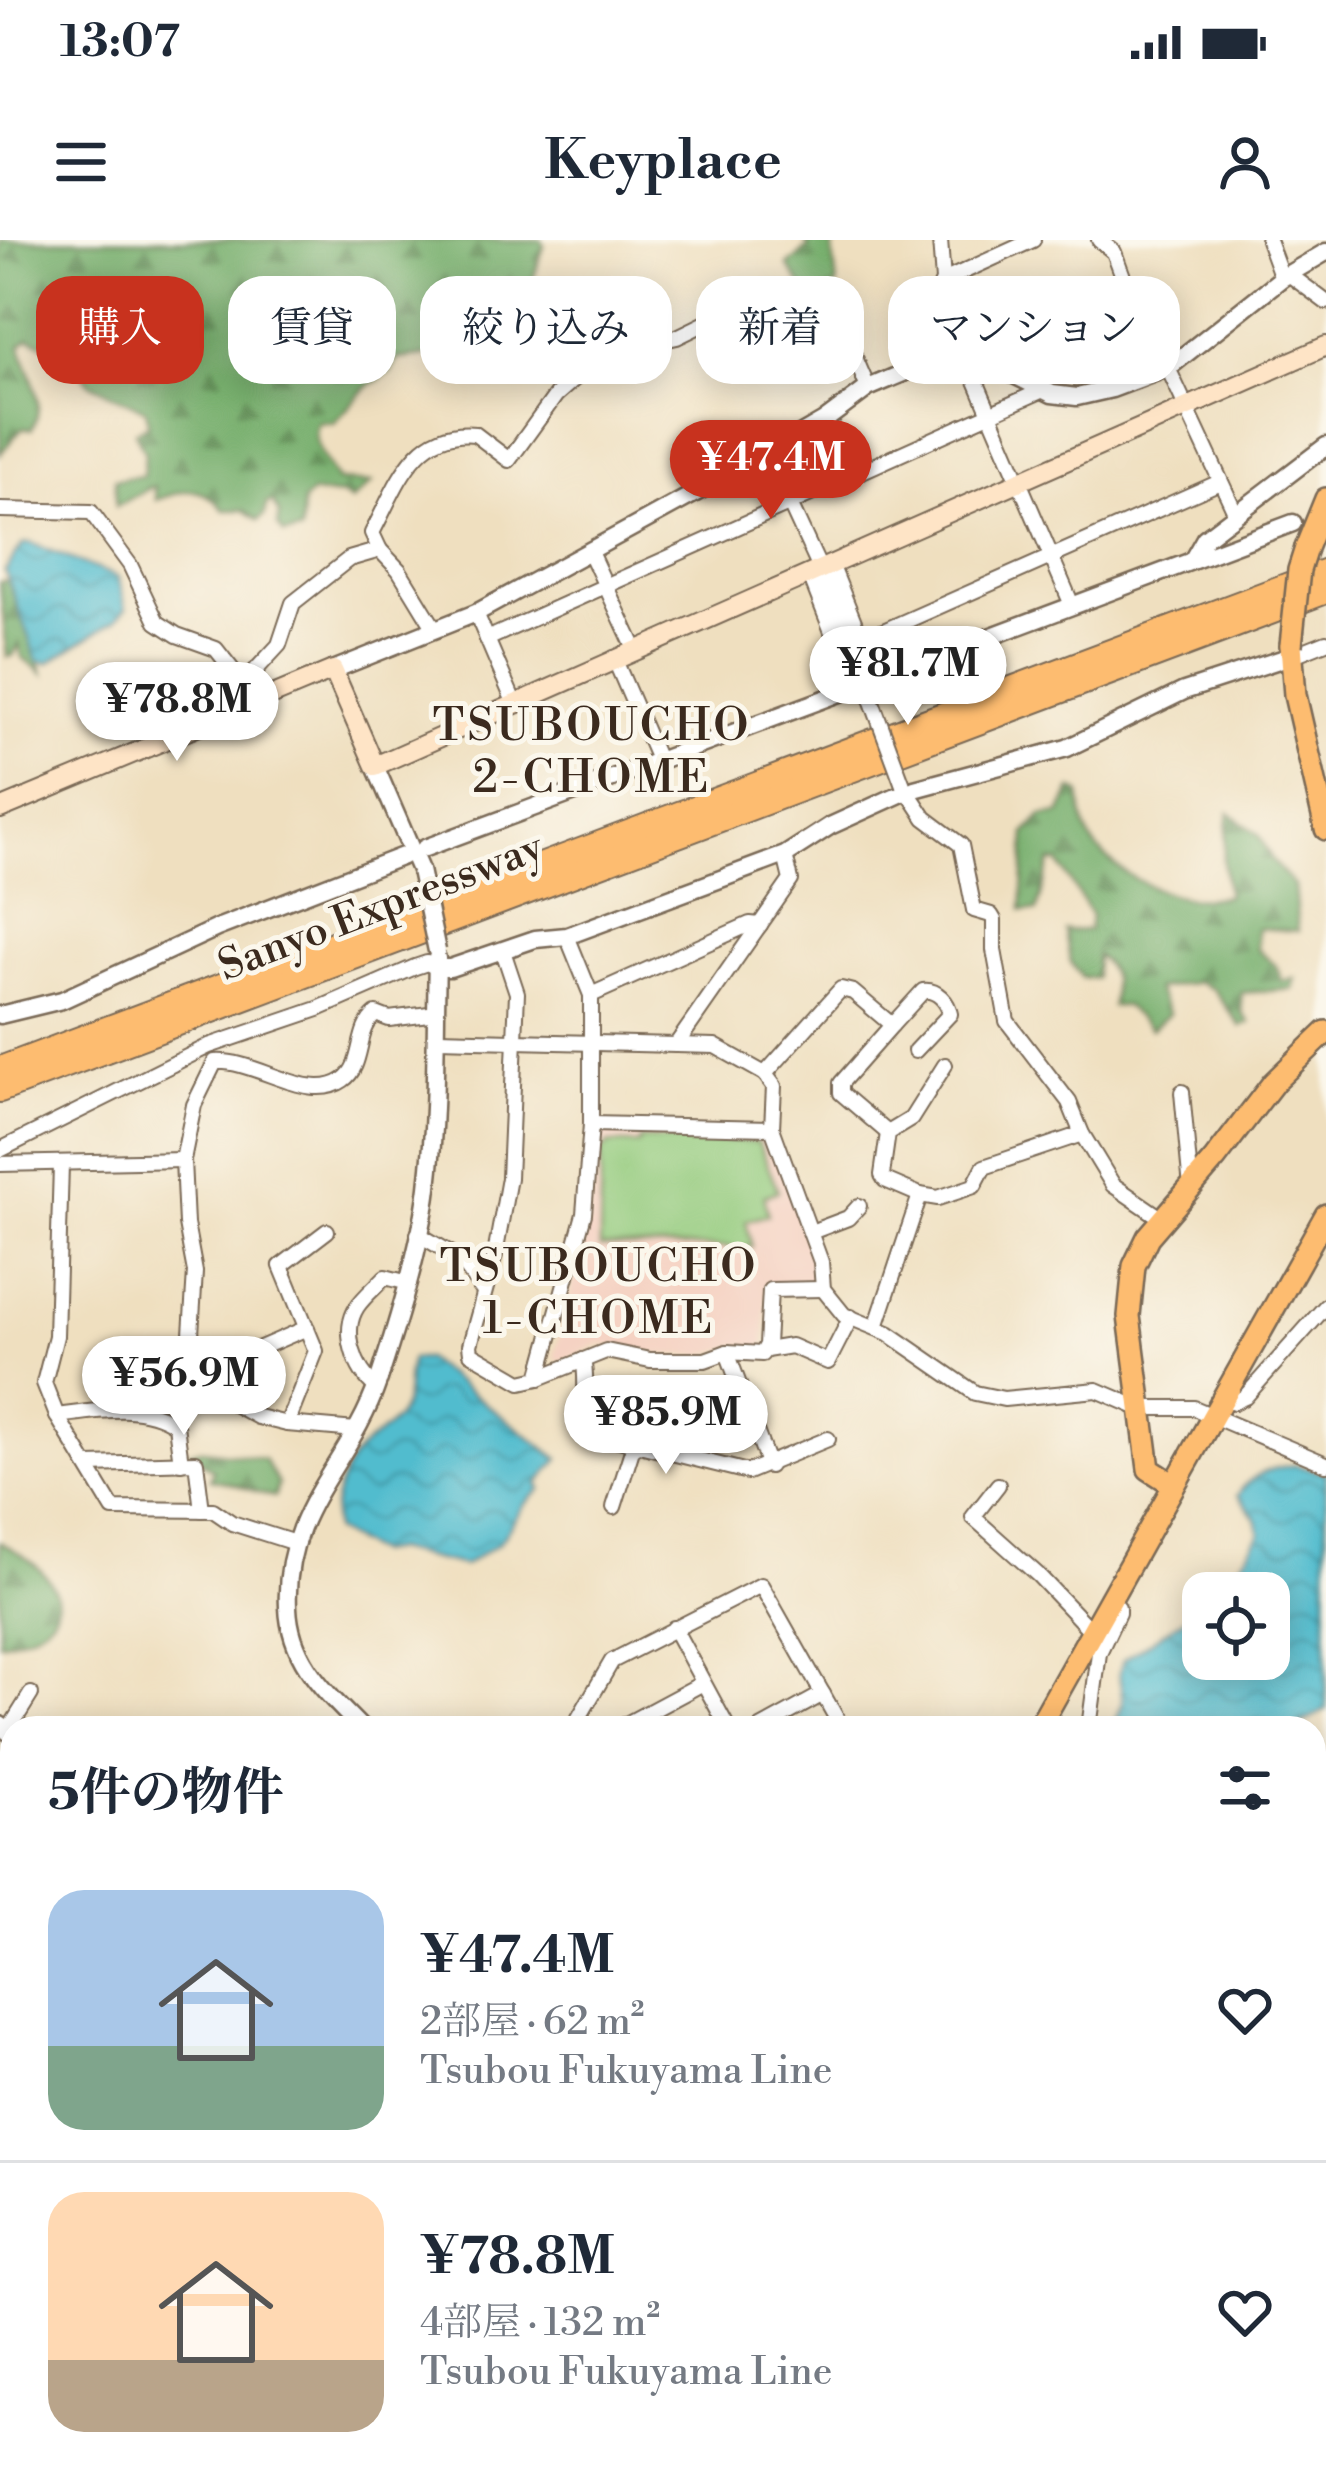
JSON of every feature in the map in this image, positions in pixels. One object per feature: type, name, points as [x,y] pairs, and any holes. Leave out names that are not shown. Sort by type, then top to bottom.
[{"type":"highway","name":"Sanyo Expressway","points":[[0,1069],[1326,571]]},
{"type":"highway","name":"Sanyo Expressway","points":[[0,1090],[1326,591]]},
{"type":"main road","points":[[0,809],[333,670],[375,766],[1326,346]]},
{"type":"main road","points":[[1326,499],[1299,570],[1291,650],[1303,739],[1326,829]]},
{"type":"main road","points":[[1174,1485],[1149,1469],[1139,1408],[1129,1316],[1131,1285],[1144,1244],[1274,1082],[1326,1032]]},
{"type":"main road","points":[[1045,1716],[1326,1216]]},
{"type":"street","points":[[940,240],[943,276]]},
{"type":"street","points":[[954,276],[1033,240]]},
{"type":"street","points":[[1100,240],[1114,252],[1123,276]]},
{"type":"street","points":[[1268,240],[1286,276],[1326,302]]},
{"type":"street","points":[[1180,359],[1286,276],[1326,252]]},
{"type":"street","points":[[435,629],[372,533],[401,478],[428,442],[459,432],[475,434],[508,460],[556,395],[604,353],[622,346],[657,344],[724,314],[826,322],[851,348],[868,388]]},
{"type":"street","points":[[333,670],[476,614],[767,454],[888,380]]},
{"type":"street","points":[[975,384],[1072,605]]},
{"type":"street","points":[[1031,384],[1077,397],[1127,384]]},
{"type":"street","points":[[1176,384],[1220,482],[1229,520],[1217,537],[1229,546]]},
{"type":"street","points":[[487,639],[1043,390]]},
{"type":"street","points":[[1192,560],[1205,538],[1326,446]]},
{"type":"street","points":[[767,454],[820,569],[905,788],[926,818],[962,845],[974,910],[994,920],[994,950],[1007,1021],[1069,1102],[1113,1185],[1164,1220]]},
{"type":"street","points":[[861,641],[1220,482]]},
{"type":"street","points":[[0,511],[91,512],[130,565],[158,622],[216,649],[242,682],[235,710]]},
{"type":"street","points":[[425,848],[1292,523]]},
{"type":"street","points":[[241,686],[280,644],[293,603],[349,559],[380,550]]},
{"type":"street","points":[[590,552],[635,650]]},
{"type":"street","points":[[820,569],[861,641],[866,684]]},
{"type":"street","points":[[476,614],[514,703]]},
{"type":"street","points":[[437,959],[450,968],[535,939],[567,937],[785,855],[905,788],[1067,748],[1184,692],[1291,650],[1326,642]]},
{"type":"street","points":[[614,658],[659,762]]},
{"type":"street","points":[[349,1716],[313,1679],[293,1647],[288,1606],[295,1543],[303,1516],[356,1430],[376,1387],[428,1190],[438,1039],[437,959],[420,870],[375,766]]},
{"type":"street","points":[[676,1045],[791,880],[785,855]]},
{"type":"street","points":[[0,1015],[62,1000],[217,928],[403,856]]},
{"type":"street","points":[[591,994],[750,925],[760,925]]},
{"type":"street","points":[[539,1378],[584,1214],[591,1124],[591,994],[567,937]]},
{"type":"street","points":[[503,951],[517,993],[509,1178],[470,1354],[520,1382],[606,1351],[650,1360],[705,1360],[728,1352],[762,1354],[791,1346],[828,1362],[851,1317]]},
{"type":"street","points":[[0,1150],[437,959]]},
{"type":"street","points":[[765,1074],[841,989],[853,992],[892,1025]]},
{"type":"street","points":[[888,1133],[841,1093],[841,1082],[923,991],[929,990],[948,1004],[950,1014],[915,1051]]},
{"type":"street","points":[[212,1054],[312,1089],[323,1087],[343,1080],[352,1069],[364,1024],[376,1014],[388,1019],[437,1012]]},
{"type":"street","points":[[438,1039],[715,1046],[765,1074],[773,1086],[772,1128],[811,1232],[823,1289],[851,1317],[876,1327],[975,1394],[1004,1399],[1097,1390],[1139,1408],[1194,1408],[1326,1464]]},
{"type":"street","points":[[212,1054],[194,1105],[183,1160],[185,1224],[196,1284],[191,1334],[236,1405],[257,1417],[287,1424],[356,1430]]},
{"type":"street","points":[[888,1133],[911,1119],[945,1065]]},
{"type":"street","points":[[1182,1092],[1191,1188]]},
{"type":"street","points":[[591,1124],[772,1128]]},
{"type":"street","points":[[888,1133],[885,1180],[938,1198],[974,1186],[984,1167],[1082,1134]]},
{"type":"street","points":[[0,1165],[183,1160]]},
{"type":"street","points":[[61,1165],[56,1336],[44,1383],[57,1416],[113,1509],[213,1510],[232,1523],[295,1543]]},
{"type":"street","points":[[876,1327],[920,1195]]},
{"type":"street","points":[[811,1232],[848,1218],[859,1206]]},
{"type":"street","points":[[287,1424],[316,1351],[281,1265],[327,1231]]},
{"type":"street","points":[[418,1234],[458,1258],[484,1292]]},
{"type":"street","points":[[376,1387],[368,1381],[350,1344],[354,1310],[385,1277],[405,1282]]},
{"type":"street","points":[[766,1350],[770,1290],[823,1289]]},
{"type":"street","points":[[1224,1396],[1234,1402],[1245,1397],[1326,1306]]},
{"type":"street","points":[[214,1368],[307,1328]]},
{"type":"street","points":[[728,1352],[769,1466]]},
{"type":"street","points":[[584,1360],[584,1414],[599,1435],[748,1472],[828,1439]]},
{"type":"street","points":[[57,1416],[102,1410],[162,1415],[176,1425],[181,1462]]},
{"type":"street","points":[[614,1507],[634,1444]]},
{"type":"street","points":[[88,1465],[196,1462],[202,1510]]},
{"type":"street","points":[[998,1485],[973,1517],[1092,1632]]},
{"type":"street","points":[[580,1716],[612,1661],[761,1585],[835,1716]]},
{"type":"street","points":[[1091,1716],[1099,1653],[1118,1613],[1110,1600]]},
{"type":"street","points":[[674,1628],[721,1716]]},
{"type":"street","points":[[641,1716],[703,1683]]},
{"type":"street","points":[[17,1716],[32,1694]]},
{"type":"street","points":[[783,1716],[823,1694]]},
{"type":"shaded area","points":[[599,1129],[768,1131],[817,1262],[818,1281],[815,1285],[766,1284],[765,1343],[760,1349],[739,1345],[703,1355],[649,1354],[600,1344],[562,1362],[554,1357],[590,1216]]},
{"type":"green space","points":[[0,240],[542,240],[534,276],[420,276],[420,356],[396,361],[396,276],[228,276],[228,384],[371,384],[334,423],[318,422],[315,437],[337,481],[372,483],[351,501],[312,493],[303,502],[301,532],[284,534],[273,502],[267,503],[259,520],[244,510],[224,510],[200,492],[156,500],[154,486],[116,506],[115,479],[143,476],[145,453],[135,432],[148,425],[146,410],[91,384],[204,384],[204,276],[36,276],[36,341],[29,338],[21,345],[37,397],[36,418],[32,429],[22,428],[0,454]]},
{"type":"green space","points":[[804,240],[849,240],[832,245],[836,276],[795,276],[788,266],[809,246]]},
{"type":"green space","points":[[8,580],[43,674],[22,657],[19,644],[13,656],[7,657],[0,582]]},
{"type":"green space","points":[[1072,789],[1080,793],[1086,830],[1103,854],[1134,878],[1171,894],[1190,898],[1227,895],[1223,860],[1229,812],[1259,835],[1273,862],[1294,886],[1298,931],[1257,928],[1257,949],[1276,966],[1282,981],[1295,979],[1293,989],[1241,993],[1242,1013],[1250,1023],[1241,1027],[1214,990],[1199,982],[1156,989],[1169,1014],[1151,1029],[1125,1006],[1112,1006],[1107,966],[1096,955],[1095,978],[1082,978],[1070,961],[1065,931],[1089,930],[1091,915],[1058,862],[1050,862],[1037,911],[1022,910],[1026,833],[1042,816],[1060,814]]},
{"type":"green space","points":[[640,1139],[758,1142],[778,1191],[763,1196],[768,1215],[746,1221],[752,1247],[600,1247],[601,1149],[607,1144],[639,1144]]},
{"type":"green space","points":[[200,1449],[264,1459],[278,1484],[275,1497],[210,1479],[213,1470],[190,1452]]},
{"type":"green space","points":[[0,1542],[39,1568],[56,1597],[55,1611],[46,1624],[0,1643]]},
{"type":"water","points":[[23,544],[118,577],[126,608],[116,620],[48,663],[37,661],[5,571]]},
{"type":"water","points":[[411,1359],[426,1359],[559,1459],[499,1543],[463,1566],[394,1550],[375,1553],[334,1531],[335,1500],[342,1479],[358,1452],[400,1413]]},
{"type":"water","points":[[1295,1465],[1326,1473],[1326,1710],[1316,1716],[1118,1716],[1123,1703],[1119,1674],[1123,1660],[1182,1619],[1182,1680],[1290,1680],[1290,1572],[1236,1572],[1260,1533],[1256,1518],[1238,1495],[1262,1473]]},
{"type":"district","name":"TSUBOUCHO 2-CHOME","points":[[592,750]]},
{"type":"district","name":"TSUBOUCHO 1-CHOME","points":[[599,1291]]}]
